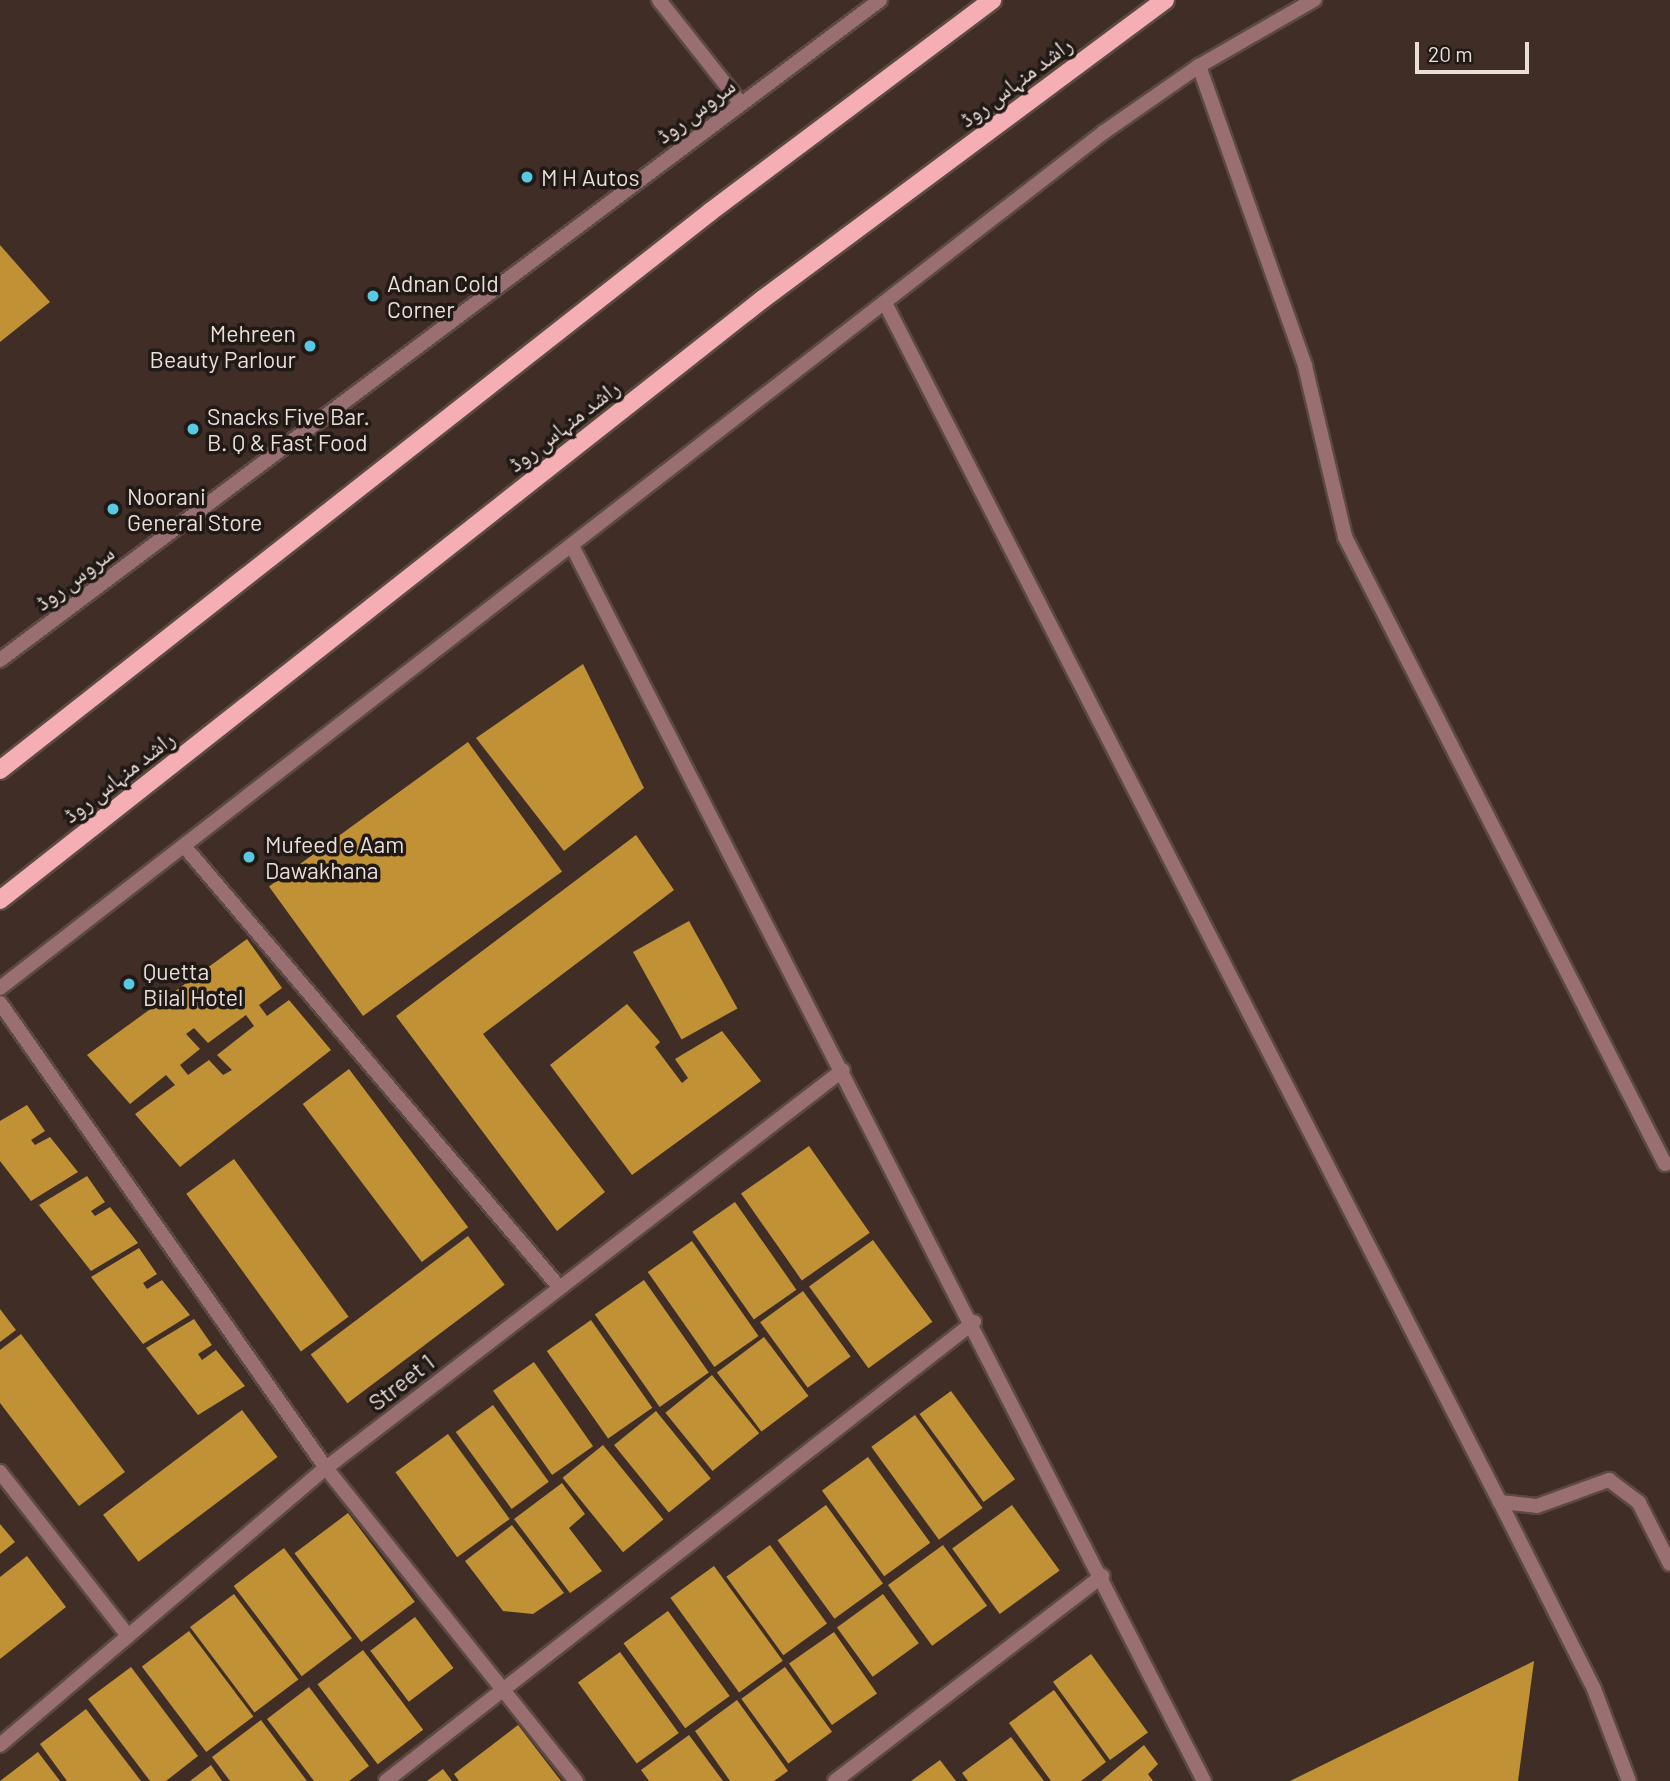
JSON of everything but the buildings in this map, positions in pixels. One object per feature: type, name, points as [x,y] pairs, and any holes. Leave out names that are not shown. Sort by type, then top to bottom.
[{"type":"main road","points":[[0,770],[710,212],[992,0]]},
{"type":"main road","name":"راشد منہاس روڈ","points":[[0,900],[763,299],[1165,0]]},
{"type":"street","points":[[659,0],[741,104]]},
{"type":"street","name":"سروس روڈ","points":[[0,660],[880,0]]},
{"type":"street","points":[[0,988],[1104,132],[1199,66],[1314,0]]},
{"type":"street","points":[[1199,66],[1305,366],[1345,537],[1665,1164]]},
{"type":"street","points":[[886,303],[1500,1502],[1594,1689],[1629,1781]]},
{"type":"street","points":[[572,546],[974,1322],[1204,1781]]},
{"type":"street","points":[[184,846],[560,1288]]},
{"type":"street","points":[[0,1003],[327,1468],[576,1781]]},
{"type":"street","name":"Street 1","points":[[0,1745],[327,1468],[843,1070]]},
{"type":"street","points":[[386,1781],[501,1687],[974,1322]]},
{"type":"street","points":[[0,1472],[128,1636]]},
{"type":"street","points":[[1500,1502],[1537,1506],[1608,1480],[1639,1503],[1670,1564]]},
{"type":"street","points":[[835,1781],[1102,1576]]},
{"type":"place","name":"M H Autos","points":[[527,177]]},
{"type":"place","name":"Adnan Cold Corner","points":[[373,296]]},
{"type":"place","name":"Mehreen Beauty Parlour","points":[[310,346]]},
{"type":"place","name":"Snacks Five Bar. B. Q & Fast Food","points":[[193,429]]},
{"type":"place","name":"Noorani General Store","points":[[113,509]]},
{"type":"place","name":"Mufeed e Aam Dawakhana","points":[[249,857]]},
{"type":"place","name":"Quetta Bilal Hotel","points":[[129,984]]}]
